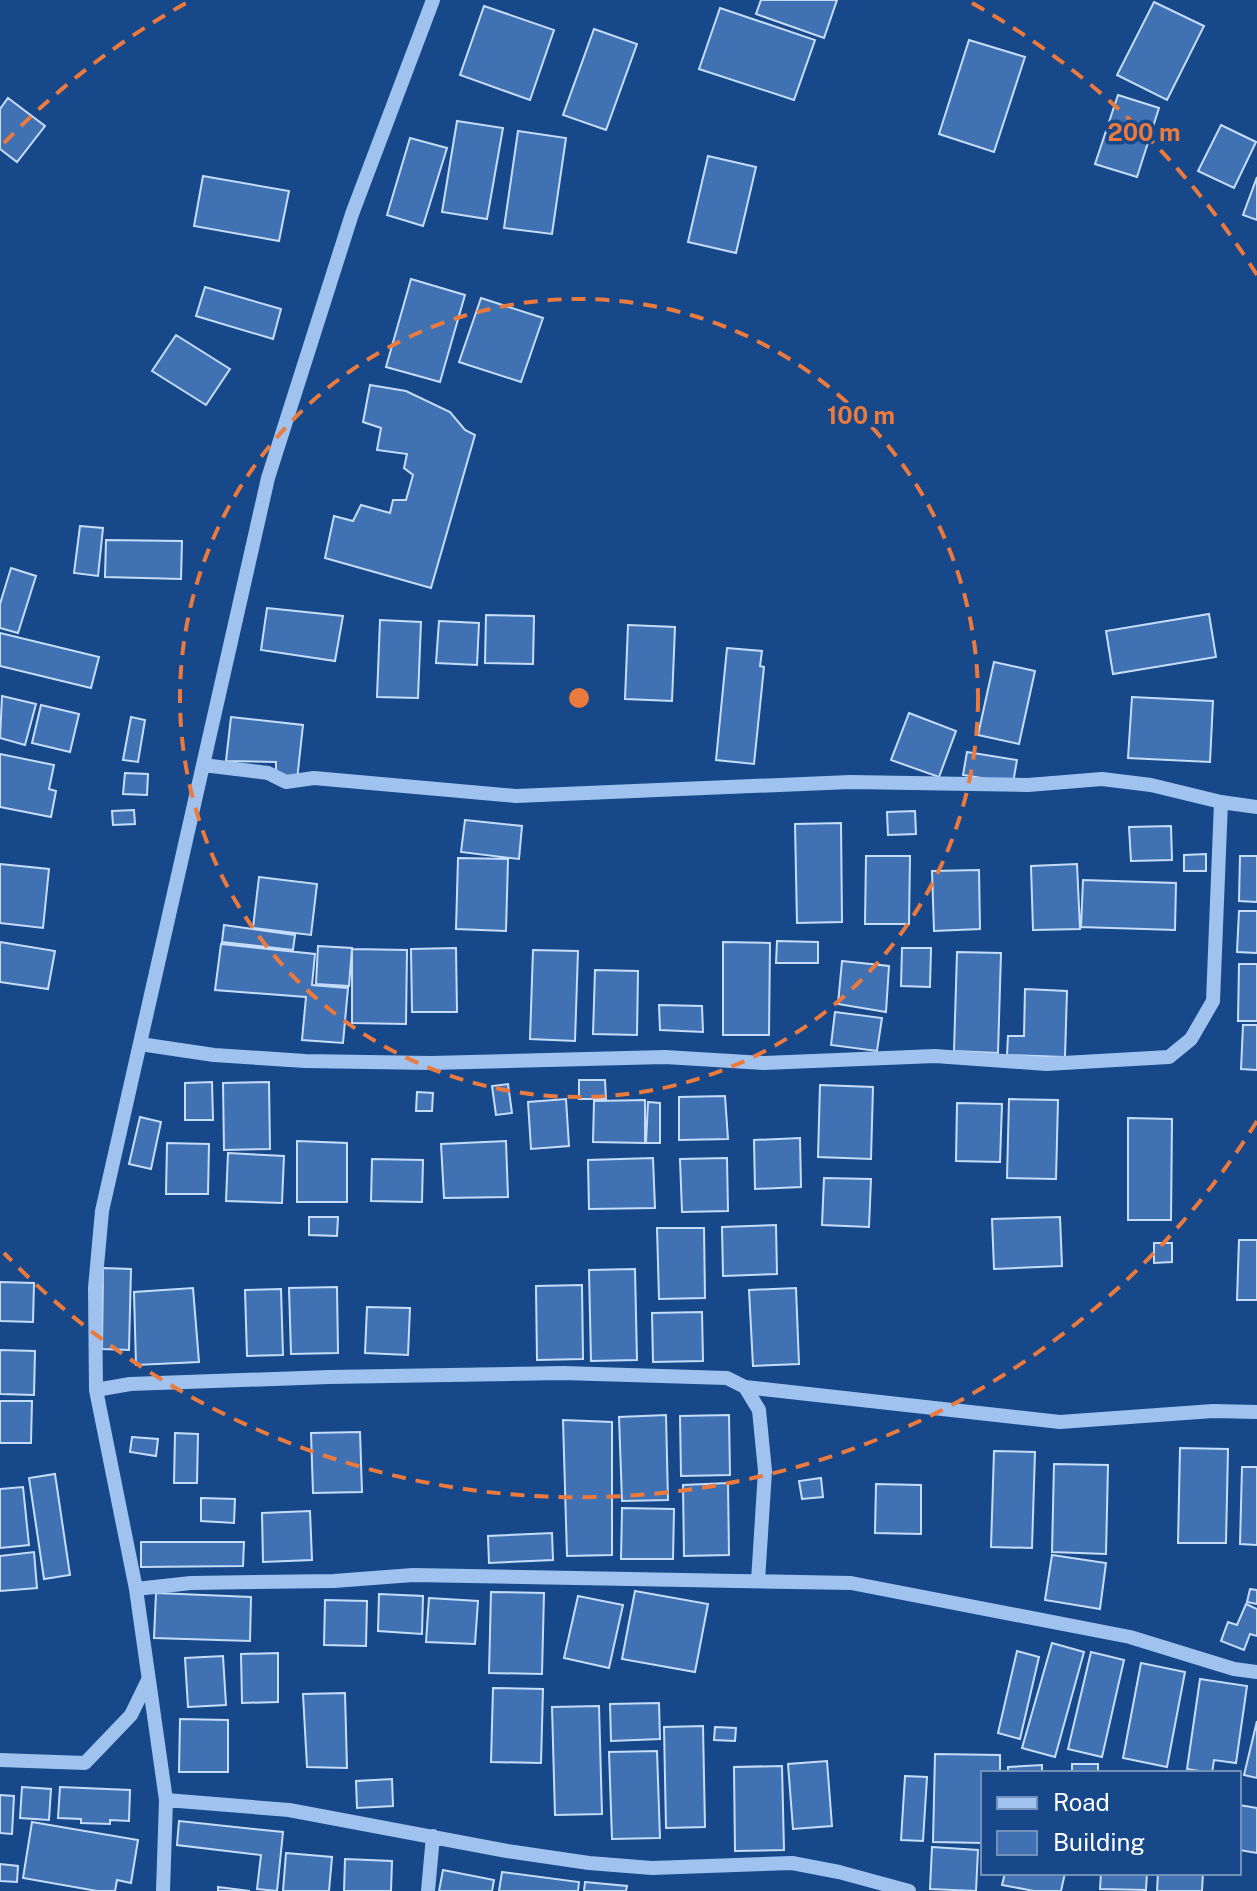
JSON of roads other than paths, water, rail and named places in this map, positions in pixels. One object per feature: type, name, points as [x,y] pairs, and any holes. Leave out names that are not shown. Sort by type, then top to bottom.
[{"type":"street","points":[[163,1891],[166,1800],[136,1589],[96,1390],[95,1288],[102,1211],[268,478],[352,214],[433,0]]},
{"type":"street","points":[[203,765],[268,773],[286,782],[314,778],[516,796],[850,782],[1028,785],[1102,779],[1151,785],[1221,802],[1257,807]]},
{"type":"street","points":[[140,1044],[214,1055],[416,1063],[665,1057],[764,1063],[935,1056],[1046,1064],[1169,1057],[1191,1039],[1213,1001],[1221,802]]},
{"type":"street","points":[[96,1390],[130,1384],[563,1373],[727,1378],[745,1387],[1060,1422],[1213,1411],[1257,1412]]},
{"type":"street","points":[[745,1387],[759,1410],[765,1471],[758,1581]]},
{"type":"street","points":[[136,1589],[191,1583],[302,1583],[413,1575],[851,1583],[1130,1637],[1234,1669],[1257,1672]]},
{"type":"street","points":[[0,1760],[85,1763],[131,1715],[148,1680]]},
{"type":"street","points":[[166,1800],[289,1810],[507,1851],[589,1863],[652,1868],[792,1863],[909,1891]]},
{"type":"street","points":[[428,1891],[433,1836]]}]
